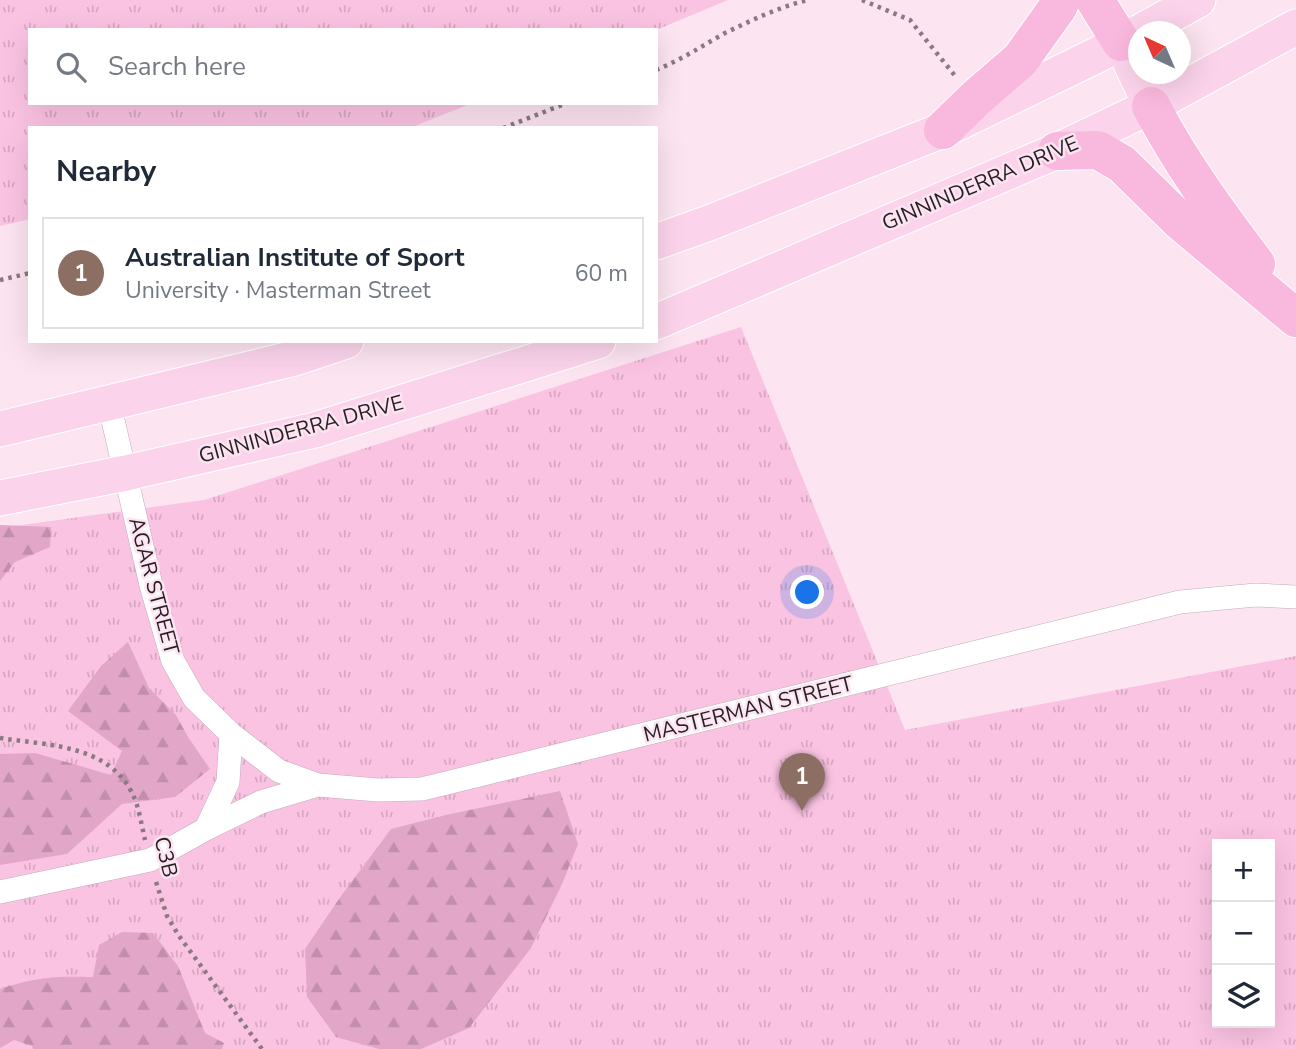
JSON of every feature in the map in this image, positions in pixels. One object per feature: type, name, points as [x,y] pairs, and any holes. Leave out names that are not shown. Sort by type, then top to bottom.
[{"type":"highway","points":[[943,130],[1020,60],[1061,0]]},
{"type":"highway","points":[[1095,0],[1128,30]]},
{"type":"highway","points":[[1151,106],[1162,128],[1216,211],[1296,317]]},
{"type":"highway","points":[[1058,151],[1098,150],[1122,164],[1180,221],[1296,317]]},
{"type":"main road","points":[[1159,21],[1198,0]]},
{"type":"main road","name":"GINNINDERRA DRIVE","points":[[658,321],[1058,151],[1151,106],[1296,27]]},
{"type":"main road","points":[[658,241],[943,130],[1128,38]]},
{"type":"main road","points":[[1145,84],[1151,106]]},
{"type":"main road","points":[[0,429],[295,358],[340,343]]},
{"type":"main road","name":"GINNINDERRA DRIVE","points":[[0,498],[126,473],[315,430],[592,343]]},
{"type":"street","name":"AGAR STREET","points":[[108,403],[151,585],[173,660],[194,698],[231,734],[279,771],[318,785]]},
{"type":"street","name":"MASTERMAN STREET","points":[[0,892],[150,860],[261,802],[318,785],[378,790],[422,789],[1180,602],[1256,595],[1296,597]]},
{"type":"street","points":[[206,829],[228,782],[231,734]]},
{"type":"path","points":[[658,69],[786,5],[808,0]]},
{"type":"path","points":[[862,0],[910,20],[949,71],[976,98]]},
{"type":"path","points":[[508,126],[562,105]]},
{"type":"path","points":[[0,280],[28,273]]},
{"type":"path","name":"C3B","points":[[0,738],[91,754],[114,769],[123,779],[136,803],[167,916],[262,1049]]},
{"type":"green space","points":[[0,0],[728,0],[658,29],[28,28],[28,105],[467,105],[415,126],[28,126],[28,219],[0,226]]},
{"type":"green space","points":[[741,327],[905,730],[1296,656],[1296,1049],[0,1049],[0,528],[204,500]]},
{"type":"green space","points":[[0,525],[51,527],[50,547],[15,562],[0,581]]},
{"type":"green space","points":[[128,642],[149,688],[176,715],[210,769],[175,797],[122,804],[67,854],[0,865],[0,754],[35,753],[111,775],[122,751],[68,711],[101,666]]},
{"type":"green space","points":[[560,791],[578,844],[531,948],[469,1028],[421,1049],[379,1049],[336,1037],[307,997],[305,949],[391,829]]},
{"type":"green space","points":[[122,932],[153,933],[178,966],[205,1033],[224,1043],[222,1049],[33,1049],[32,1046],[14,1040],[0,1048],[0,989],[46,978],[93,977],[99,945]]},
{"type":"place","name":"Australian Institute of Sport","points":[[802,811]]}]
